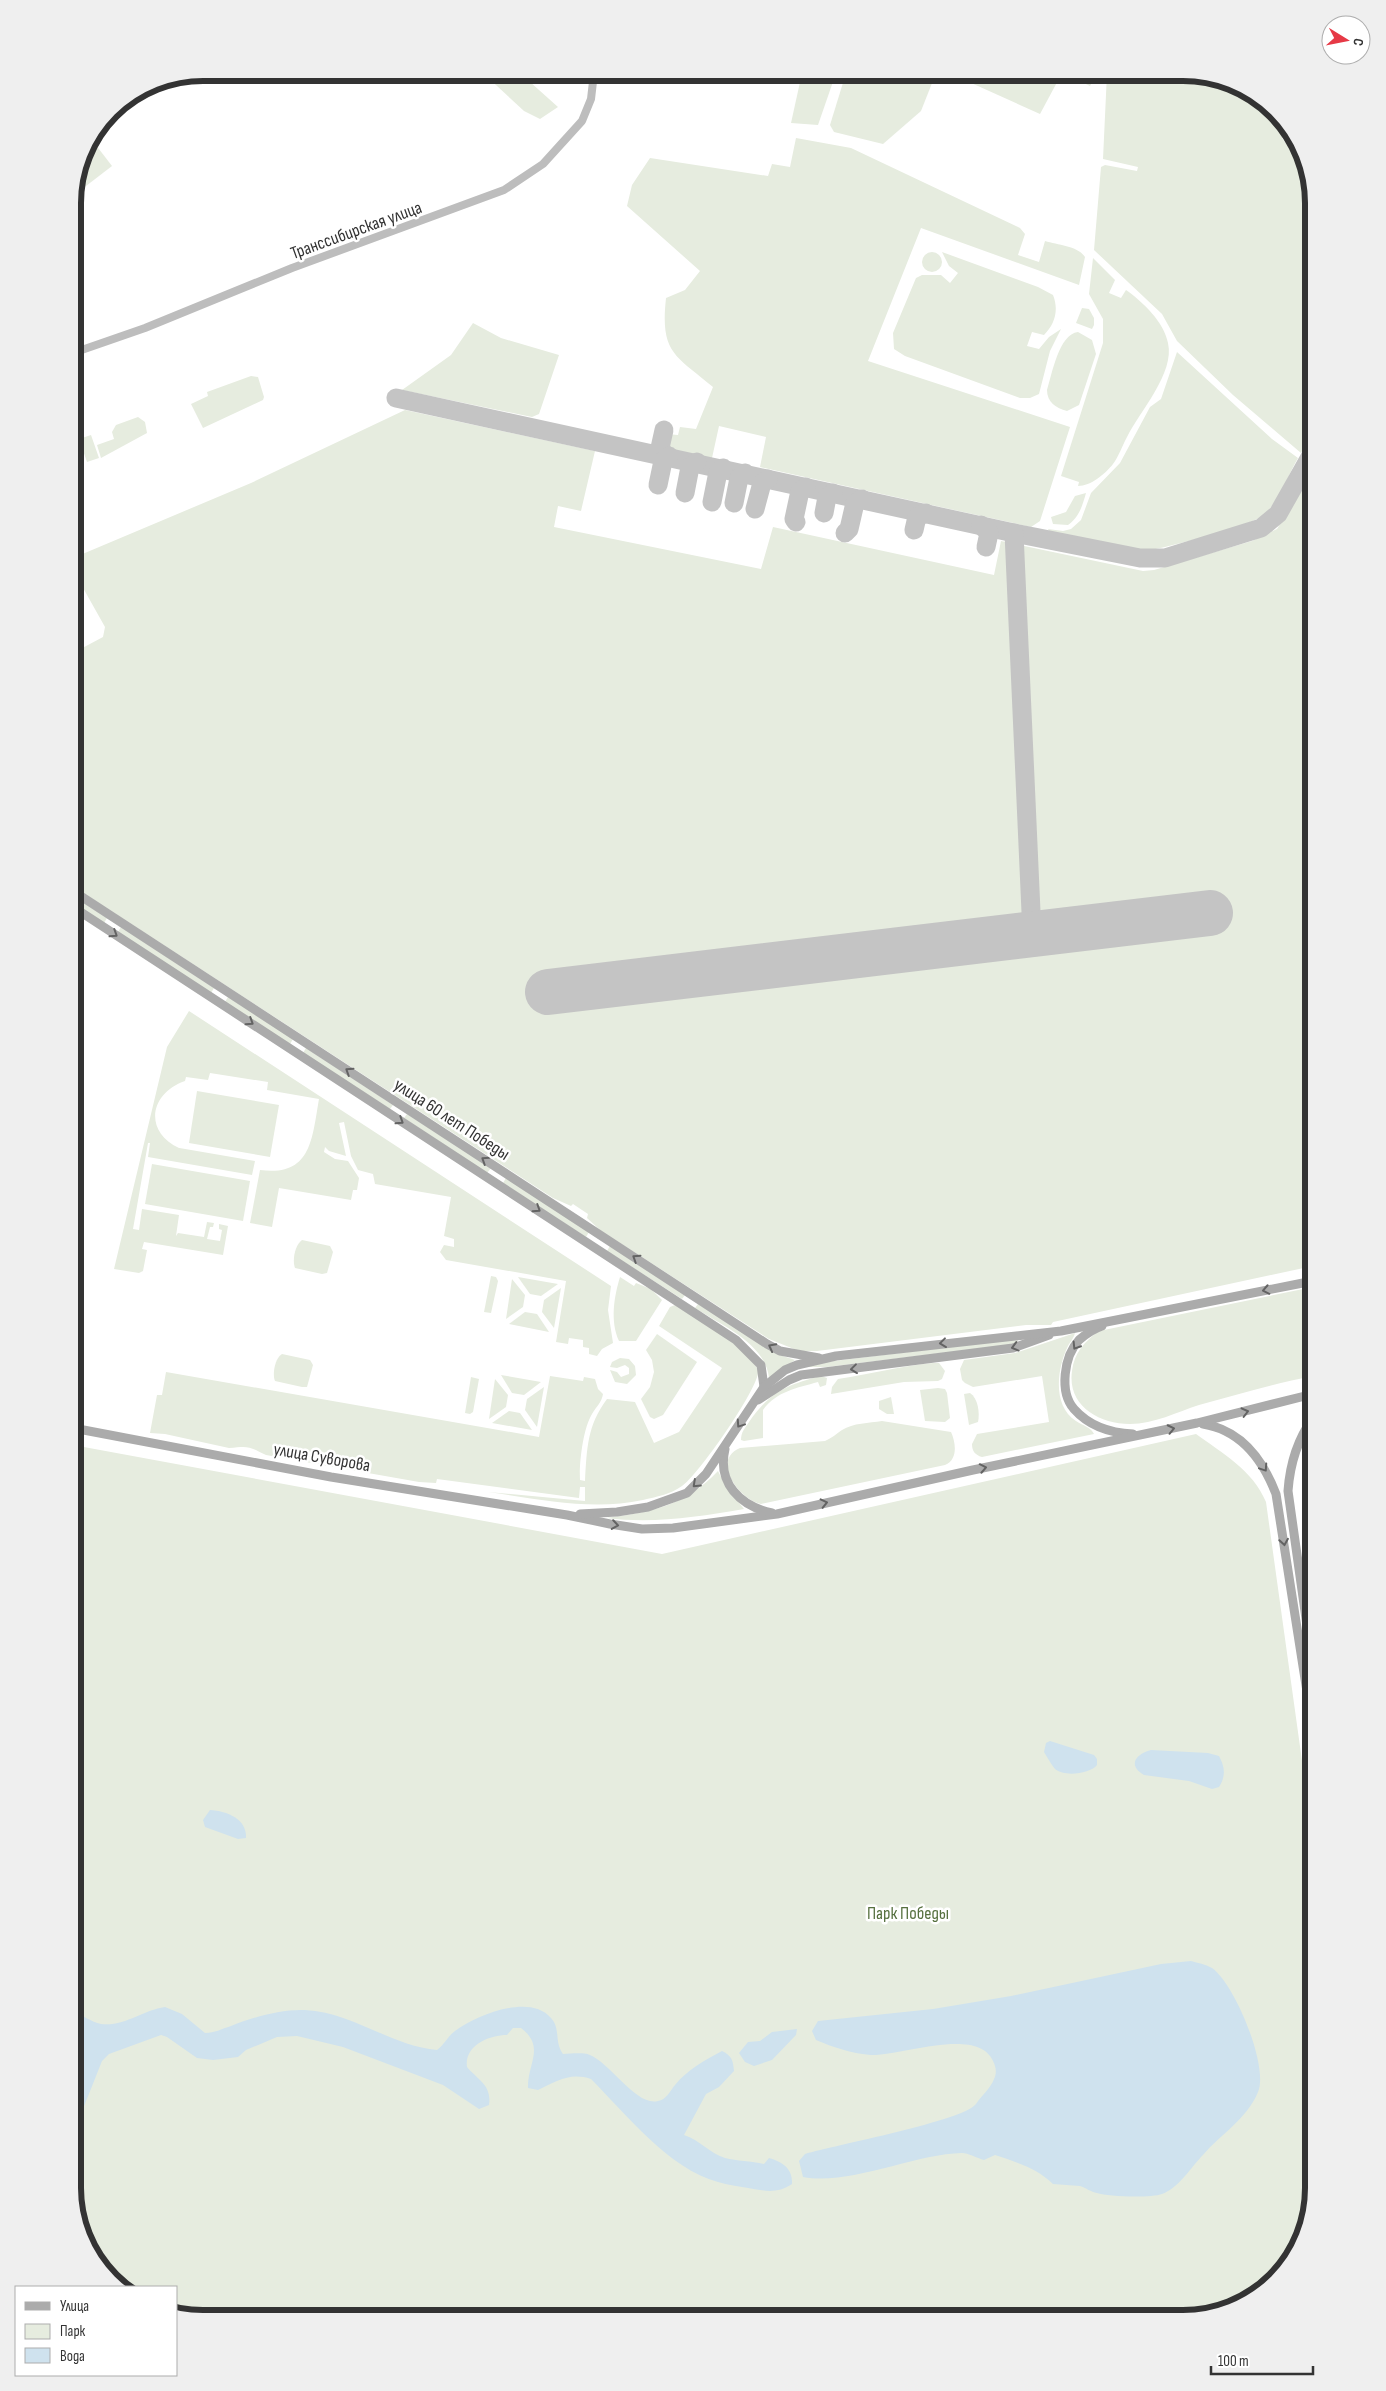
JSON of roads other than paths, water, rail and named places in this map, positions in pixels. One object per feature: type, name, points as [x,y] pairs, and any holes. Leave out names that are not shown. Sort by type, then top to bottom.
[{"type":"main road","name":"Транссибирская улица","points":[[82,350],[150,326],[292,268],[504,190],[543,164],[582,121],[591,100],[593,81]]},
{"type":"main road","name":"улица 60 лет Победы","points":[[82,897],[773,1348],[795,1355],[819,1358]]},
{"type":"main road","name":"улица 60 лет Победы","points":[[82,913],[736,1340],[755,1356],[764,1372],[764,1387]]},
{"type":"main road","points":[[217,1001],[225,990]]},
{"type":"main road","points":[[493,1181],[500,1170]]},
{"type":"main road","points":[[593,1246],[600,1235]]},
{"type":"main road","points":[[567,1515],[617,1512],[674,1499],[687,1493],[698,1483],[726,1445],[764,1387],[786,1370],[819,1358],[1061,1330],[1305,1283]]},
{"type":"main road","points":[[687,1307],[694,1296]]},
{"type":"main road","points":[[1116,1320],[1091,1330],[1078,1342],[1070,1358],[1065,1378],[1067,1396],[1072,1408],[1085,1420],[1105,1430],[1145,1435]]},
{"type":"main road","points":[[754,1403],[789,1380],[801,1376],[1013,1348],[1061,1330]]},
{"type":"main road","points":[[567,1515],[642,1529],[673,1528],[777,1514],[973,1470],[1145,1435],[1305,1396]]},
{"type":"main road","points":[[1197,1423],[1216,1426],[1237,1437],[1255,1455],[1268,1473],[1276,1494],[1305,1674]]},
{"type":"main road","name":"улица Суворова","points":[[81,1430],[331,1477],[567,1515]]},
{"type":"main road","points":[[1305,1432],[1296,1446],[1290,1470],[1289,1511],[1305,1611]]},
{"type":"main road","points":[[726,1445],[723,1471],[736,1494],[748,1504],[760,1510],[777,1514]]},
{"type":"water","points":[[1050,1741],[1094,1755],[1097,1759],[1097,1765],[1089,1771],[1070,1774],[1055,1769],[1044,1752],[1046,1743]]},
{"type":"water","points":[[1151,1750],[1208,1753],[1219,1756],[1223,1764],[1223,1779],[1219,1787],[1212,1789],[1189,1781],[1144,1775],[1136,1767],[1136,1760],[1141,1754]]},
{"type":"water","points":[[210,1810],[223,1812],[235,1817],[243,1826],[246,1838],[238,1839],[205,1827],[203,1820]]},
{"type":"water","points":[[1191,1961],[1212,1968],[1221,1977],[1240,2008],[1259,2064],[1260,2080],[1258,2092],[1253,2102],[1241,2118],[1168,2191],[1149,2196],[1103,2194],[1080,2186],[1053,2184],[1033,2170],[995,2155],[984,2160],[962,2153],[923,2158],[861,2174],[821,2179],[803,2177],[799,2161],[805,2154],[924,2125],[966,2111],[976,2104],[988,2089],[993,2082],[996,2072],[993,2061],[985,2051],[972,2045],[938,2045],[871,2055],[843,2050],[816,2040],[812,2031],[818,2021],[933,2009],[1011,1996],[1161,1964]]},
{"type":"water","points":[[165,2007],[182,2014],[205,2033],[215,2032],[277,2012],[305,2010],[322,2012],[355,2022],[404,2042],[437,2050],[455,2031],[476,2019],[503,2009],[530,2007],[542,2011],[554,2022],[560,2049],[563,2054],[580,2053],[590,2055],[606,2066],[633,2091],[650,2101],[663,2099],[691,2070],[722,2051],[731,2059],[734,2071],[719,2087],[706,2094],[684,2135],[725,2158],[764,2164],[769,2158],[779,2162],[789,2170],[792,2184],[781,2189],[765,2191],[726,2184],[700,2175],[682,2165],[649,2139],[591,2079],[577,2076],[570,2077],[538,2090],[528,2088],[534,2049],[528,2035],[521,2028],[513,2028],[507,2035],[486,2039],[474,2047],[470,2053],[467,2059],[467,2067],[483,2083],[489,2098],[489,2105],[479,2109],[443,2085],[343,2047],[297,2036],[277,2037],[246,2050],[238,2057],[213,2060],[197,2058],[167,2037],[161,2035],[109,2054],[102,2061],[81,2114],[81,2016],[97,2023],[109,2024],[126,2021]]},
{"type":"water","points":[[797,2029],[796,2035],[772,2060],[754,2066],[745,2062],[739,2053],[748,2042],[760,2041],[772,2032]]},
{"type":"park label","name":"Парк Победы","points":[[908,1913]]}]
